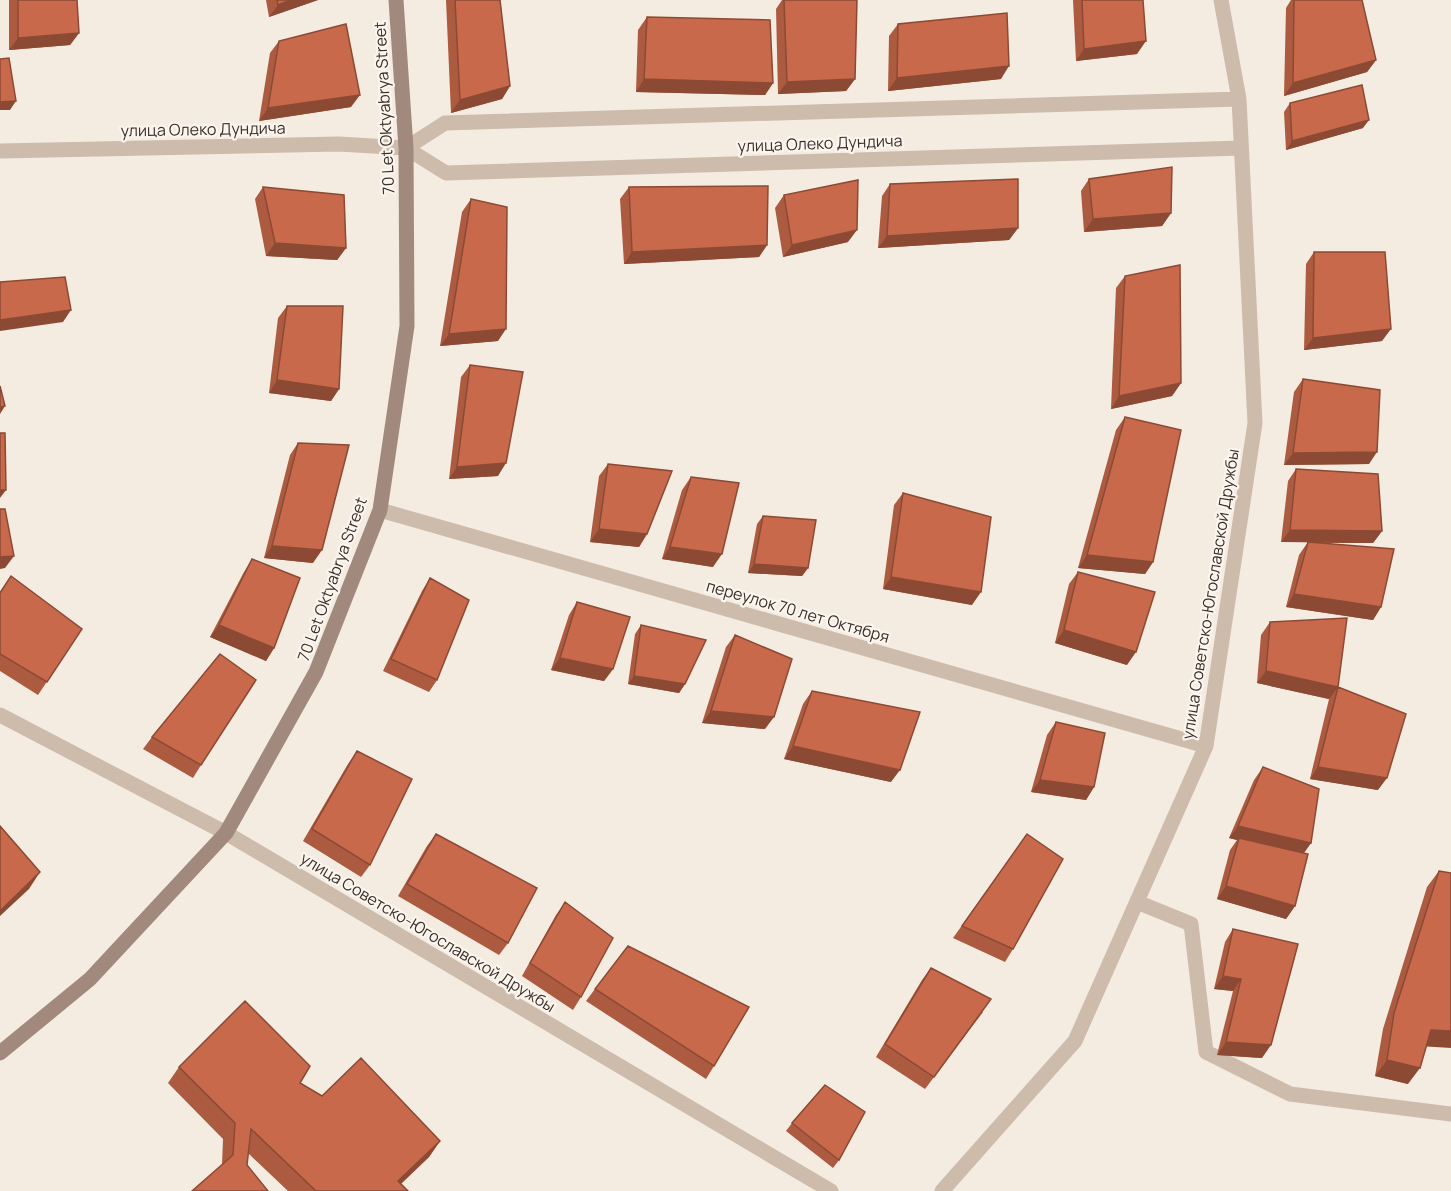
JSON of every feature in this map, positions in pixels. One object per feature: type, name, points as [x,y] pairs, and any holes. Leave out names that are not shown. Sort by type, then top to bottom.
[{"type":"street","name":"70 Let Oktyabrya Street","points":[[0,1053],[90,979],[226,833],[316,672],[380,510],[407,326],[406,148],[396,0]]},
{"type":"street","name":"улица Советско-Югославской Дружбы","points":[[942,1191],[1075,1041],[1206,746],[1255,423],[1239,99],[1221,0]]},
{"type":"street","name":"улица Олеко Дундича","points":[[406,148],[445,123],[1239,99]]},
{"type":"street","name":"улица Олеко Дундича","points":[[0,151],[339,144],[406,148],[446,173],[1242,148]]},
{"type":"street","name":"переулок 70 лет Октября","points":[[380,510],[1206,746]]},
{"type":"street","name":"улица Советско-Югославской Дружбы","points":[[0,715],[226,833],[831,1191]]},
{"type":"street","points":[[1137,902],[1191,924],[1206,1052],[1290,1094],[1451,1114]]},
{"type":"building","points":[[18,0],[77,0],[79,33],[18,38]]},
{"type":"building","points":[[277,0],[291,0],[278,5]]},
{"type":"building","points":[[455,0],[500,0],[510,86],[460,100]]},
{"type":"building","points":[[784,0],[857,0],[855,79],[787,82]]},
{"type":"building","points":[[1082,0],[1143,0],[1146,41],[1084,49]]},
{"type":"building","points":[[1294,0],[1362,0],[1376,60],[1293,83]]},
{"type":"building","points":[[1007,13],[1009,66],[897,78],[898,24]]},
{"type":"building","points":[[647,17],[770,20],[773,83],[644,79]]},
{"type":"building","points":[[346,24],[360,95],[268,108],[279,41]]},
{"type":"building","points":[[9,58],[16,101],[0,102],[0,59]]},
{"type":"building","points":[[1362,85],[1369,120],[1292,141],[1290,103]]},
{"type":"building","points":[[1172,167],[1171,213],[1093,219],[1089,179]]},
{"type":"building","points":[[1018,179],[1018,228],[887,236],[890,184]]},
{"type":"building","points":[[858,180],[857,230],[792,245],[784,195]]},
{"type":"building","points":[[768,186],[767,245],[632,252],[629,187]]},
{"type":"building","points":[[263,187],[344,195],[346,248],[275,243]]},
{"type":"building","points":[[471,199],[507,207],[506,329],[449,334]]},
{"type":"building","points":[[1314,252],[1385,252],[1391,329],[1313,338]]},
{"type":"building","points":[[1180,265],[1181,383],[1119,396],[1125,276]]},
{"type":"building","points":[[65,277],[71,310],[0,320],[0,282]]},
{"type":"building","points":[[287,306],[343,306],[339,389],[277,380]]},
{"type":"building","points":[[470,365],[523,372],[506,463],[457,467]]},
{"type":"building","points":[[1303,379],[1380,390],[1377,452],[1293,453]]},
{"type":"building","points":[[0,386],[5,406],[0,407]]},
{"type":"building","points":[[1125,417],[1181,430],[1153,562],[1087,555]]},
{"type":"building","points":[[0,433],[5,433],[6,490],[0,490]]},
{"type":"building","points":[[298,443],[349,445],[322,550],[272,546]]},
{"type":"building","points":[[608,464],[672,471],[647,534],[599,529]]},
{"type":"building","points":[[1296,469],[1378,474],[1382,531],[1290,530]]},
{"type":"building","points":[[691,477],[739,483],[722,554],[670,547]]},
{"type":"building","points":[[903,493],[991,517],[981,592],[891,577]]},
{"type":"building","points":[[0,509],[5,509],[14,556],[0,557]]},
{"type":"building","points":[[763,516],[816,520],[808,568],[754,564]]},
{"type":"building","points":[[1308,542],[1394,549],[1381,607],[1294,594]]},
{"type":"building","points":[[252,559],[300,578],[274,648],[219,625]]},
{"type":"building","points":[[1078,572],[1155,592],[1136,652],[1064,630]]},
{"type":"building","points":[[11,576],[82,629],[47,682],[0,654],[0,593]]},
{"type":"building","points":[[430,578],[469,600],[437,680],[391,659]]},
{"type":"building","points":[[577,602],[630,617],[613,669],[560,658]]},
{"type":"building","points":[[1347,618],[1338,687],[1266,671],[1270,622]]},
{"type":"building","points":[[641,625],[706,640],[685,684],[634,676]]},
{"type":"building","points":[[735,635],[792,659],[774,717],[711,711]]},
{"type":"building","points":[[220,654],[256,680],[201,765],[152,737]]},
{"type":"building","points":[[1338,687],[1406,714],[1387,778],[1318,767]]},
{"type":"building","points":[[812,691],[920,712],[900,770],[793,746]]},
{"type":"building","points":[[1056,722],[1105,733],[1094,787],[1040,780]]},
{"type":"building","points":[[357,751],[412,779],[370,865],[312,829]]},
{"type":"building","points":[[1263,767],[1319,789],[1311,843],[1238,826]]},
{"type":"building","points":[[0,826],[40,872],[0,911]]},
{"type":"building","points":[[436,834],[537,888],[508,943],[407,884]]},
{"type":"building","points":[[1027,834],[1063,859],[1013,949],[962,926]]},
{"type":"building","points":[[1239,838],[1308,854],[1295,906],[1226,886]]},
{"type":"building","points":[[1439,871],[1451,873],[1451,1031],[1431,1030],[1420,1068],[1387,1060],[1394,1013]]},
{"type":"building","points":[[565,902],[613,938],[581,997],[530,963]]},
{"type":"building","points":[[1233,929],[1298,944],[1271,1045],[1226,1042],[1241,979],[1223,976]]},
{"type":"building","points":[[628,946],[749,1007],[714,1066],[595,989]]},
{"type":"building","points":[[931,968],[991,999],[934,1077],[885,1044]]},
{"type":"building","points":[[245,1001],[310,1066],[300,1083],[322,1096],[361,1058],[440,1141],[398,1181],[408,1191],[316,1191],[251,1129],[247,1165],[268,1191],[192,1191],[233,1155],[235,1123],[179,1067]]},
{"type":"building","points":[[825,1085],[865,1112],[839,1160],[792,1123]]}]
